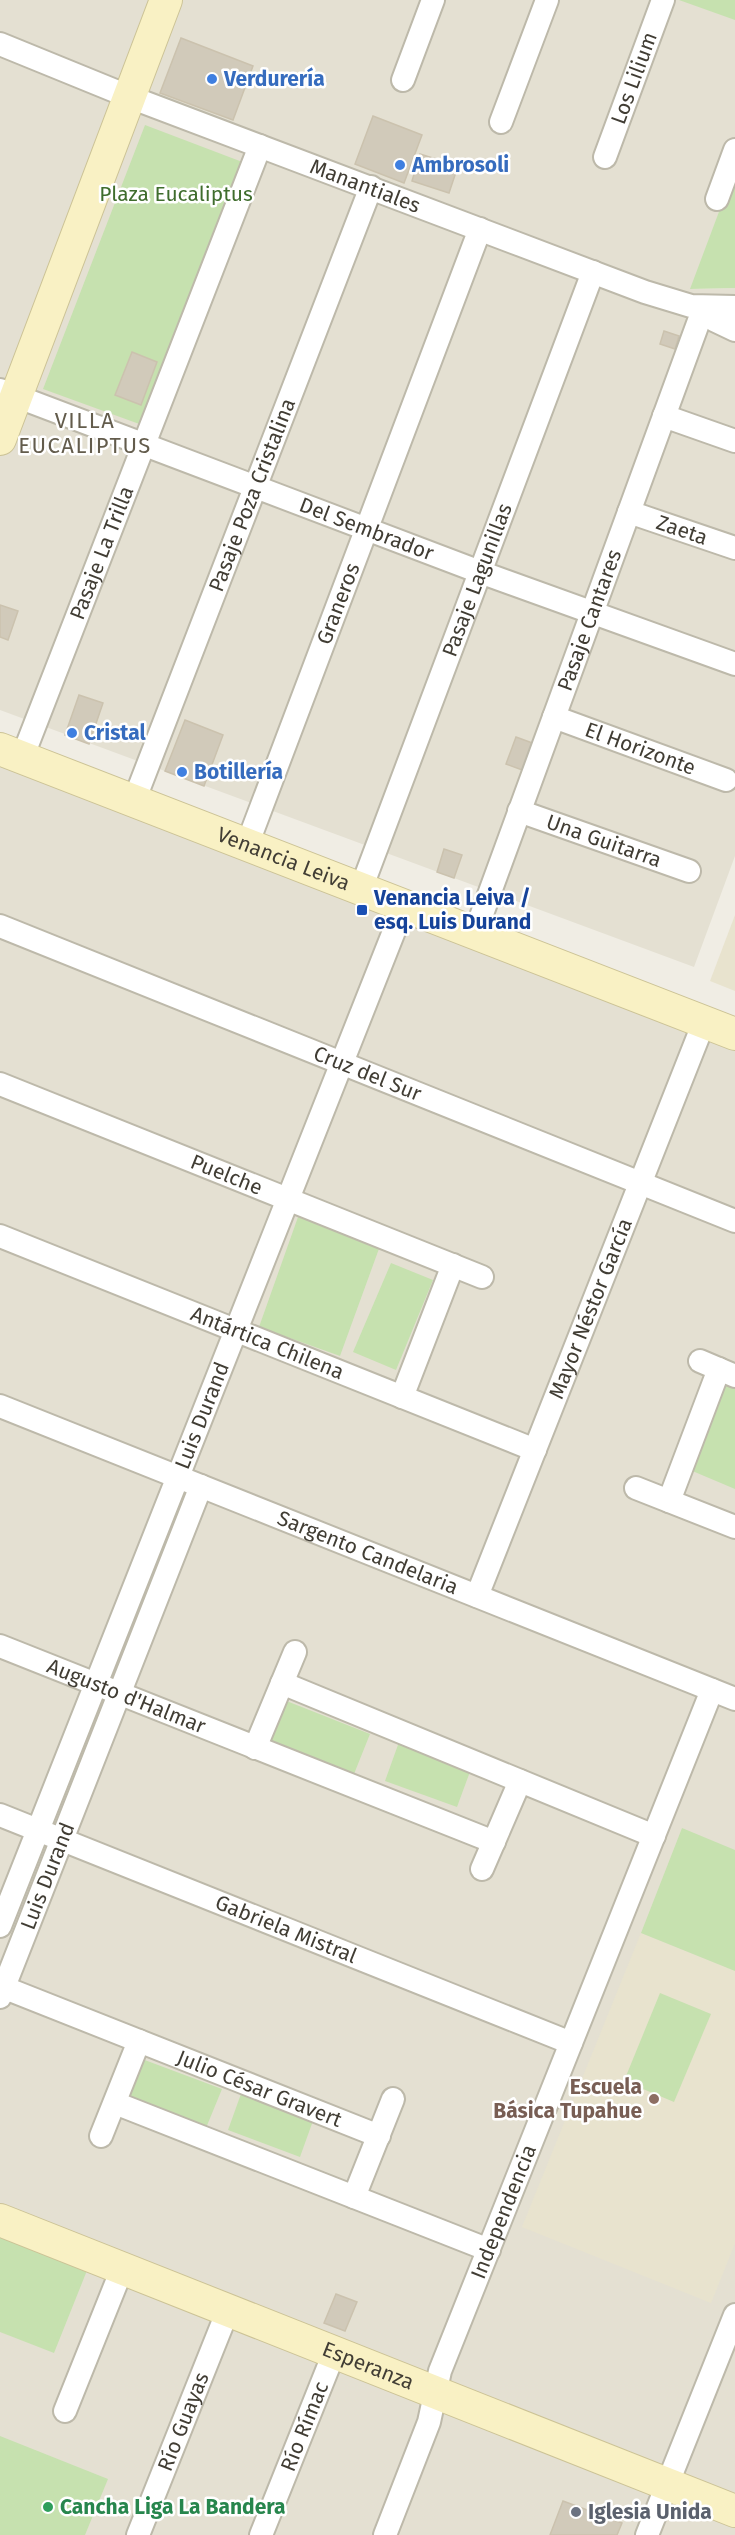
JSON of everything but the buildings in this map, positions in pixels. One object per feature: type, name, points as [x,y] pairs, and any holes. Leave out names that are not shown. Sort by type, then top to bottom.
[{"type":"street","points":[[0,439],[8,393],[130,97],[166,0]]},
{"type":"street","points":[[403,81],[433,0]]},
{"type":"street","points":[[501,122],[547,0]]},
{"type":"street","name":"Los Lilium","points":[[605,157],[663,0]]},
{"type":"street","name":"Manantiales","points":[[0,44],[130,97],[645,292],[704,308],[735,308]]},
{"type":"street","name":"Pasaje La Trilla","points":[[11,753],[144,445],[260,146]]},
{"type":"street","points":[[717,199],[735,150]]},
{"type":"street","name":"Pasaje Poza Cristalina","points":[[134,801],[371,187]]},
{"type":"street","name":"Graneros","points":[[247,845],[480,229]]},
{"type":"street","name":"Pasaje Lagunillas","points":[[361,889],[593,272]]},
{"type":"street","points":[[704,308],[714,320],[735,330]]},
{"type":"street","name":"Pasaje Cantares","points":[[475,933],[704,308]]},
{"type":"street","name":"Del Sembrador","points":[[8,393],[480,572],[735,664]]},
{"type":"street","points":[[664,416],[735,441]]},
{"type":"street","name":"Zaeta","points":[[629,512],[735,548]]},
{"type":"street","name":"El Horizonte","points":[[554,717],[726,780]]},
{"type":"street","name":"Venancia Leiva","points":[[11,753],[735,1034]]},
{"type":"street","name":"Una Guitarra","points":[[519,812],[689,871]]},
{"type":"street","name":"Luis Durand","points":[[0,1926],[404,906]]},
{"type":"street","name":"Cruz del Sur","points":[[0,926],[735,1221]]},
{"type":"street","name":"Mayor Néstor García","points":[[477,1596],[704,1022]]},
{"type":"street","name":"Puelche","points":[[0,1084],[482,1276]]},
{"type":"street","name":"Antártica Chilena","points":[[0,1236],[535,1450]]},
{"type":"street","points":[[402,1397],[453,1265]]},
{"type":"street","points":[[669,1501],[718,1369]]},
{"type":"street","name":"Sargento Candelaria","points":[[0,1406],[735,1699]]},
{"type":"street","name":"Luis Durand","points":[[1,1990],[201,1486]]},
{"type":"street","points":[[636,1488],[735,1527]]},
{"type":"street","name":"Augusto d'Halmar","points":[[0,1646],[494,1842]]},
{"type":"street","points":[[255,1748],[295,1652]]},
{"type":"street","points":[[282,1683],[654,1836]]},
{"type":"street","name":"Independencia","points":[[385,2535],[429,2422],[440,2372],[712,1690]]},
{"type":"street","points":[[482,1869],[520,1781]]},
{"type":"street","name":"Gabriela Mistral","points":[[0,1815],[571,2043]]},
{"type":"street","name":"Julio César Gravert","points":[[1,1990],[139,2041],[379,2136]]},
{"type":"street","points":[[101,2136],[139,2041]]},
{"type":"street","points":[[354,2197],[393,2099]]},
{"type":"street","points":[[115,2103],[489,2250]]},
{"type":"street","name":"Esperanza","points":[[0,2220],[735,2511]]},
{"type":"street","points":[[65,2411],[122,2269]]},
{"type":"street","name":"Río Guayas","points":[[138,2535],[228,2310]]},
{"type":"street","points":[[647,2535],[730,2340],[735,2315]]},
{"type":"street","name":"Río Rímac","points":[[261,2535],[334,2353]]},
{"type":"shaded area","points":[[0,0],[735,0],[735,169],[691,289],[735,288],[735,856],[694,967],[0,710]]},
{"type":"shaded area","points":[[0,766],[735,1048],[735,2535],[0,2535]]},
{"type":"shaded area","points":[[735,915],[735,991],[710,981]]},
{"type":"shaded area","name":"Escuela Básica Tupahue","points":[[641,1933],[735,1971],[735,2243],[711,2303],[522,2227]]},
{"type":"green space","points":[[679,0],[735,0],[735,20]]},
{"type":"green space","name":"Plaza Eucaliptus","points":[[145,125],[245,163],[142,425],[43,389]]},
{"type":"green space","points":[[735,169],[735,288],[690,289]]},
{"type":"green space","points":[[298,1217],[380,1246],[340,1356],[259,1327]]},
{"type":"green space","points":[[391,1263],[433,1280],[396,1370],[353,1352]]},
{"type":"green space","points":[[726,1382],[735,1385],[735,1489],[690,1470]]},
{"type":"green space","points":[[284,1700],[370,1734],[354,1774],[268,1739]]},
{"type":"green space","points":[[399,1742],[471,1769],[457,1807],[385,1781]]},
{"type":"green space","points":[[682,1828],[735,1850],[735,1971],[641,1933]]},
{"type":"green space","points":[[660,1993],[711,2014],[674,2102],[624,2081]]},
{"type":"green space","points":[[142,2059],[222,2089],[206,2128],[129,2097]]},
{"type":"green space","points":[[242,2091],[314,2118],[300,2157],[228,2130]]},
{"type":"green space","points":[[0,2233],[88,2268],[54,2353],[0,2332]]},
{"type":"green space","name":"Cancha Liga La Bandera","points":[[0,2436],[108,2479],[85,2535],[0,2535]]},
{"type":"place","name":"Verdurería","points":[[212,79]]},
{"type":"place","name":"Ambrosoli","points":[[400,165]]},
{"type":"place","name":"Cristal","points":[[72,733]]},
{"type":"place","name":"Botillería","points":[[182,772]]},
{"type":"place","name":"Venancia Leiva / esq. Luis Durand","points":[[362,910]]},
{"type":"place","name":"Escuela Básica Tupahue","points":[[654,2099]]},
{"type":"place","name":"Cancha Liga La Bandera","points":[[48,2507]]},
{"type":"place","name":"Iglesia Unida","points":[[576,2512]]},
{"type":"district","name":"VILLA EUCALIPTUS","points":[[85,432]]}]
